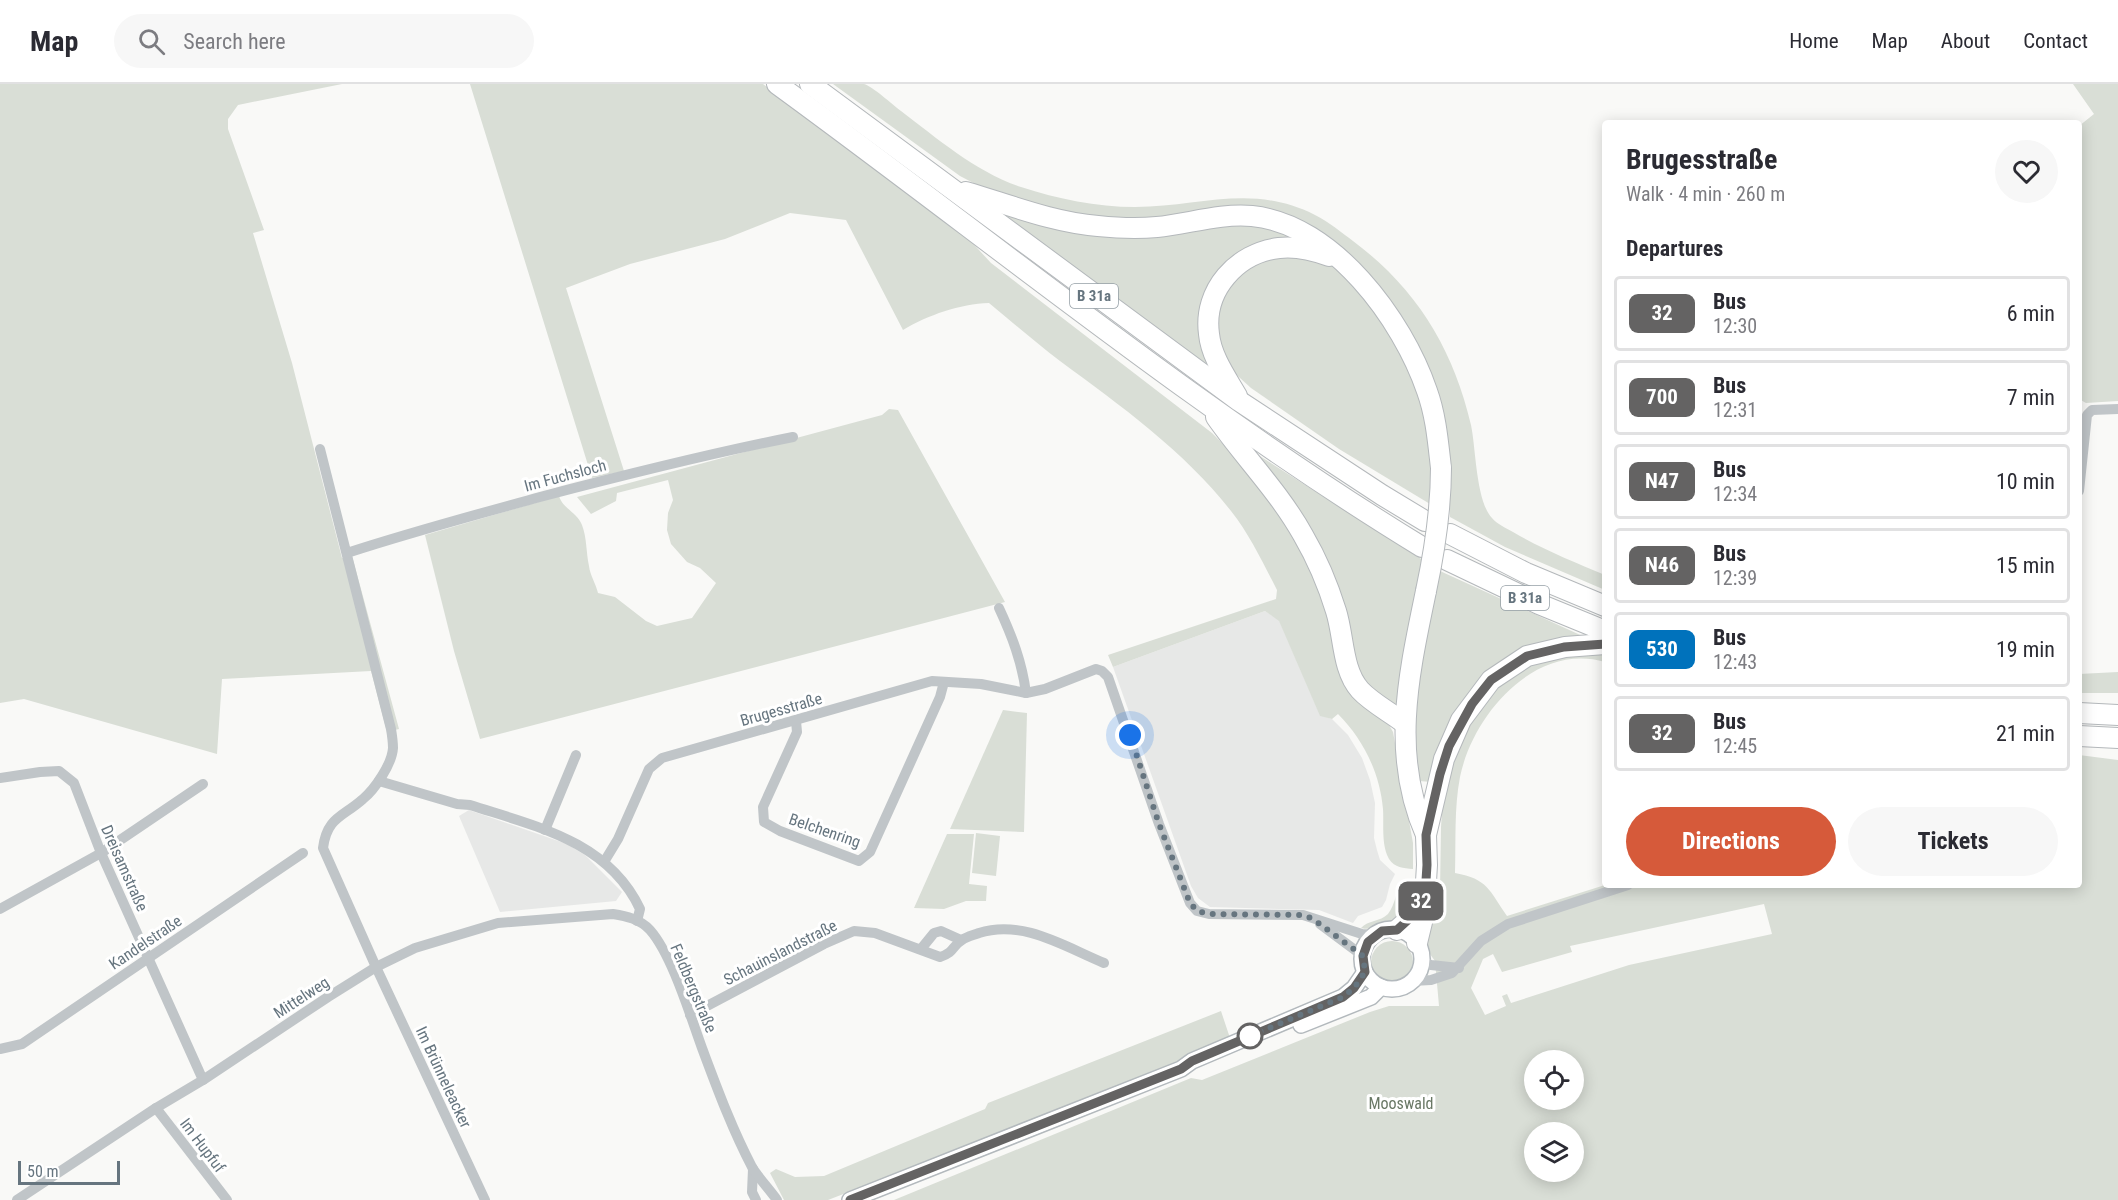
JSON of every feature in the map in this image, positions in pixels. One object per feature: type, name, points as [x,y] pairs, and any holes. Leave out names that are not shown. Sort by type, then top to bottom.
[{"type":"highway","name":"B 31a","points":[[777,84],[1209,407],[1293,465],[1422,547]]},
{"type":"highway","name":"B 31a","points":[[810,84],[1239,401],[1425,521]]},
{"type":"highway","points":[[952,187],[1041,216],[1077,224],[1124,228],[1156,227],[1221,218],[1256,216],[1287,225],[1307,234],[1323,245],[1361,281],[1381,305],[1401,333],[1428,393],[1436,425],[1441,468],[1441,504],[1436,546],[1411,664],[1404,723],[1411,789],[1426,835]]},
{"type":"highway","points":[[1239,401],[1216,359],[1209,333],[1208,320],[1213,297],[1225,276],[1243,260],[1280,248],[1299,248],[1338,259]]},
{"type":"highway","points":[[1209,407],[1232,441],[1279,497],[1307,542],[1321,570],[1336,612],[1351,676],[1360,689],[1404,723]]},
{"type":"highway","name":"B 31a","points":[[1450,534],[1526,573],[1602,605]]},
{"type":"highway","name":"B 31a","points":[[1447,560],[1539,604],[1602,631]]},
{"type":"highway","points":[[1420,952],[1427,865],[1426,835],[1449,746],[1467,712],[1491,680],[1527,656],[1546,650],[1602,644]]},
{"type":"highway","points":[[2088,713],[2118,708]]},
{"type":"highway","points":[[2088,713],[2118,715]]},
{"type":"highway","points":[[1397,930],[1409,919],[1425,896]]},
{"type":"street","points":[[2082,458],[2086,415],[2092,410],[2118,409]]},
{"type":"street","name":"Im Fuchsloch","points":[[347,553],[414,531],[629,474],[793,437]]},
{"type":"street","points":[[320,449],[391,729],[393,749],[379,781],[361,801],[333,821],[325,836],[323,848],[376,967]]},
{"type":"street","points":[[999,608],[1015,641],[1026,693]]},
{"type":"street","name":"Brugesstraße","points":[[604,862],[618,839],[649,769],[662,758],[932,681],[981,684],[1026,693],[1045,689],[1096,669],[1108,677],[1159,824],[1190,903],[1197,911],[1209,914],[1303,915],[1362,934],[1376,935]]},
{"type":"street","name":"Belchenring","points":[[796,721],[797,732],[763,807],[765,822],[780,831],[859,861],[870,852],[940,697],[944,681]]},
{"type":"street","points":[[545,830],[576,755]]},
{"type":"street","name":"Dreisamstraße","points":[[0,778],[59,771],[74,783],[101,853],[202,1080]]},
{"type":"street","points":[[379,781],[457,804],[470,805],[574,841],[604,862],[633,893],[640,909],[637,921]]},
{"type":"street","points":[[0,909],[101,853],[203,784]]},
{"type":"street","name":"Kandelstraße","points":[[0,1049],[22,1044],[303,853]]},
{"type":"street","points":[[1459,968],[1431,965],[1410,936],[1397,930],[1388,930],[1376,935],[1368,942],[1363,956],[1365,972],[1371,981],[1381,987],[1397,989],[1412,981],[1452,973],[1459,968],[1481,941],[1508,924],[1619,888]]},
{"type":"street","name":"Mittelweg","points":[[16,1200],[376,967],[415,948],[498,923],[613,914],[627,916],[637,921]]},
{"type":"street","name":"Brugesstraße","points":[[1313,919],[1363,956]]},
{"type":"street","name":"Feldbergstraße","points":[[637,921],[648,928],[665,955],[732,1126],[753,1169],[777,1200]]},
{"type":"street","name":"Schauinslandstraße","points":[[690,1015],[824,944],[855,931],[875,933],[940,957],[950,954],[961,940],[993,929],[1020,931],[1039,934],[1104,963]]},
{"type":"street","points":[[921,950],[934,933],[940,931],[961,940]]},
{"type":"street","points":[[1412,981],[1419,972],[1420,952]]},
{"type":"street","name":"Im Brünneleacker","points":[[376,967],[484,1200]]},
{"type":"street","points":[[850,1200],[1181,1069],[1192,1061],[1343,997],[1354,988],[1365,972]]},
{"type":"street","points":[[1181,1069],[1194,1069],[1371,997],[1381,987]]},
{"type":"street","name":"Im Hupfuf","points":[[156,1108],[226,1200]]},
{"type":"street","name":"Feldbergstraße","points":[[753,1169],[752,1192],[756,1200]]},
{"type":"shaded area","points":[[1265,611],[1279,620],[1320,715],[1332,719],[1348,735],[1362,758],[1370,780],[1375,803],[1374,838],[1377,850],[1380,860],[1395,874],[1382,907],[1358,916],[1353,923],[1319,910],[1210,907],[1198,898],[1191,886],[1113,667]]},
{"type":"shaded area","points":[[469,810],[567,844],[585,855],[622,892],[616,901],[500,912],[459,816]]},
{"type":"green space","points":[[0,84],[342,84],[238,105],[228,119],[228,129],[264,230],[253,233],[292,363],[342,558],[352,556],[399,729],[387,732],[371,671],[222,679],[217,754],[24,699],[0,703]]},
{"type":"green space","points":[[470,84],[763,84],[967,237],[991,263],[1212,433],[1254,475],[1288,519],[1320,579],[1334,626],[1393,732],[1413,843],[1413,869],[1397,866],[1391,862],[1386,853],[1381,796],[1369,757],[1355,734],[1338,714],[1332,719],[1320,716],[1279,621],[1265,611],[1113,667],[1108,655],[1276,599],[1277,590],[1250,539],[1213,489],[1151,430],[1051,354],[989,303],[945,311],[903,330],[846,220],[790,213],[725,239],[630,264],[566,288],[624,471],[592,478]]},
{"type":"green space","points":[[833,84],[868,85],[943,143],[988,173],[1021,187],[1063,199],[1106,206],[1135,207],[1248,198],[1292,205],[1330,224],[1375,259],[1395,279],[1429,322],[1442,345],[1463,397],[1471,425],[1483,500],[1492,518],[1535,544],[1602,574],[1602,589],[1505,547],[1450,517],[1448,450],[1425,365],[1302,225],[1100,223],[987,190],[960,176]]},
{"type":"green space","points":[[2073,84],[2118,84],[2118,401],[2086,403],[2082,401],[2082,124],[2094,114]]},
{"type":"green space","points":[[996,208],[1033,220],[1257,223],[1305,239],[1285,241],[1212,291],[1222,378]]},
{"type":"green space","points":[[1287,254],[1315,257],[1339,270],[1388,328],[1410,368],[1424,408],[1431,457],[1430,504],[1339,449],[1251,388],[1229,368],[1219,339],[1217,314],[1231,283],[1243,270],[1260,260]]},
{"type":"green space","points":[[889,409],[898,410],[1005,602],[480,739],[454,651],[425,535],[559,496],[582,525],[590,569],[598,593],[615,597],[646,621],[657,626],[692,618],[716,583],[700,568],[687,562],[671,544],[667,530],[668,513],[673,500],[668,480],[617,493],[616,501],[591,514],[577,497],[882,415]]},
{"type":"green space","points":[[1244,446],[1423,560],[1400,708],[1362,683],[1349,641]]},
{"type":"green space","points":[[1440,571],[1589,639],[1505,662],[1433,782],[1418,781],[1414,725],[1419,665]]},
{"type":"green space","name":"Mooswald","points":[[1602,653],[1602,662],[1579,659],[1555,663],[1532,673],[1511,688],[1478,730],[1467,753],[1458,789],[1455,873],[1481,882],[1507,916],[1602,886],[1602,888],[2082,888],[2082,755],[2118,760],[2118,1200],[894,1200],[1191,1078],[1202,1080],[1370,1012],[1389,1006],[1439,1006],[1435,961],[1427,950],[1424,937],[1440,891],[1444,782],[1464,727],[1510,673],[1548,656]],"holes":[[[1764,904],[1772,934],[1629,965],[1511,1003],[1507,994],[1502,996],[1506,1006],[1485,1015],[1471,988],[1483,959],[1493,954],[1502,972],[1572,952],[1570,946]]]},
{"type":"green space","points":[[2118,672],[2118,693],[2082,693],[2082,674]]},
{"type":"green space","points":[[1003,710],[1027,713],[1024,832],[950,829]]},
{"type":"green space","points":[[976,833],[1000,836],[996,876],[972,873]]},
{"type":"green space","points":[[947,834],[974,834],[969,884],[987,886],[986,901],[966,901],[944,909],[914,908]]},
{"type":"green space","points":[[1412,881],[1408,904],[1401,915],[1381,926],[1361,928],[1388,914],[1400,886],[1403,882]]},
{"type":"green space","points":[[1392,941],[1407,947],[1413,962],[1407,977],[1392,983],[1377,977],[1371,962],[1377,947]]},
{"type":"green space","points":[[1221,1011],[1231,1041],[828,1200],[784,1200],[770,1173],[776,1169],[795,1177],[824,1176],[985,1109],[988,1103]]},
{"type":"bus line","name":"32","points":[[850,1200],[1181,1069],[1192,1061],[1343,997],[1354,988],[1365,972],[1363,956],[1368,942],[1382,931],[1397,930],[1409,919],[1425,896],[1426,835],[1440,774],[1449,746],[1461,720],[1472,704],[1500,672],[1527,656],[1564,647],[1602,644]]},
{"type":"route","points":[[1130,735],[1159,824],[1190,903],[1197,911],[1209,914],[1303,915],[1313,919],[1363,956],[1365,972],[1354,988],[1343,997],[1250,1036]]}]
